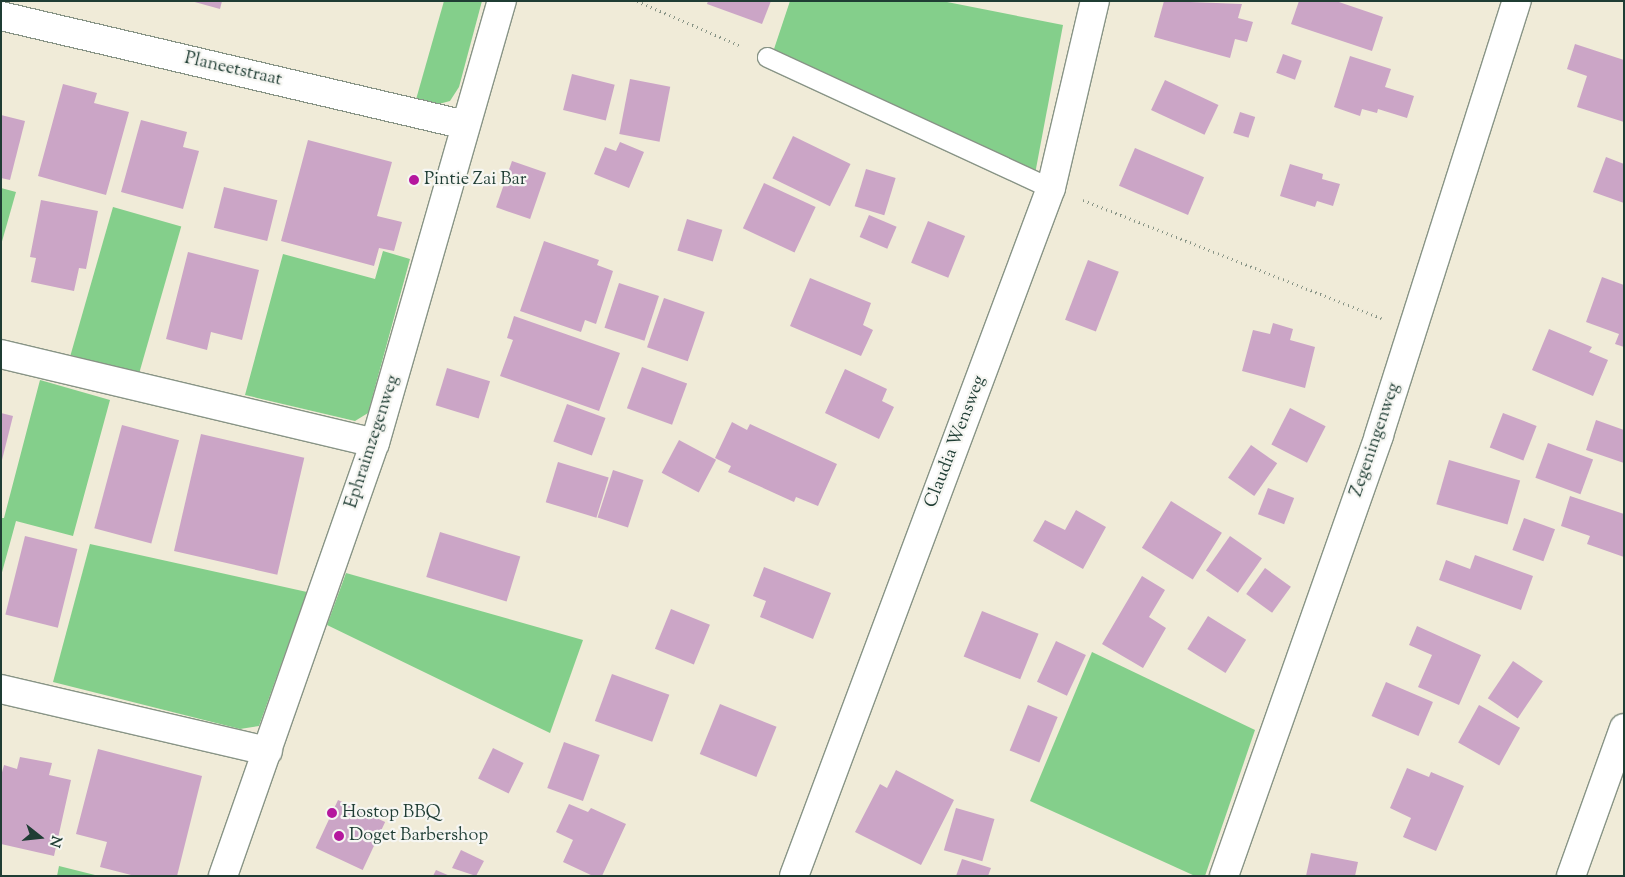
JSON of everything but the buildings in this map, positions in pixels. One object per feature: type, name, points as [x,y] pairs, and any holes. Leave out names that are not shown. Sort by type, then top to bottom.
[{"type":"street","name":"Ephraimzegenweg","points":[[223,876],[375,443],[502,1]]},
{"type":"street","name":"Claudia Wensweg","points":[[794,876],[1051,188],[1095,1]]},
{"type":"street","name":"Zegeningenweg","points":[[1224,876],[1379,435],[1517,1]]},
{"type":"street","name":"Planeetstraat","points":[[1,16],[465,125]]},
{"type":"street","points":[[1,354],[375,443]]},
{"type":"street","points":[[1,689],[268,751]]},
{"type":"street","points":[[1571,876],[1624,728]]},
{"type":"lane","points":[[767,57],[1051,188]]},
{"type":"path","points":[[637,1],[767,57]]},
{"type":"path","points":[[1051,188],[1412,330]]},
{"type":"green space","points":[[444,1],[482,1],[459,87],[450,101],[435,105],[415,103]]},
{"type":"green space","points":[[790,1],[942,1],[1063,25],[1032,190],[770,61]]},
{"type":"green space","points":[[1,188],[16,192],[1,245]]},
{"type":"green space","points":[[113,207],[181,227],[139,375],[71,355]]},
{"type":"green space","points":[[383,251],[410,259],[368,413],[355,421],[245,395],[283,254],[375,279]]},
{"type":"green space","points":[[40,380],[110,400],[73,536],[16,521],[1,576],[1,518],[4,518]]},
{"type":"green space","points":[[90,544],[307,592],[259,726],[240,729],[53,682]]},
{"type":"green space","points":[[346,573],[583,640],[550,733],[327,625]]},
{"type":"green space","points":[[1092,652],[1255,730],[1205,876],[1195,876],[1030,801]]},
{"type":"green space","points":[[59,866],[99,876],[57,876]]},
{"type":"place","name":"Pintie Zai Bar","points":[[414,180]]},
{"type":"place","name":"Hostop BBQ","points":[[332,813]]},
{"type":"place","name":"Doget Barbershop","points":[[339,836]]}]
